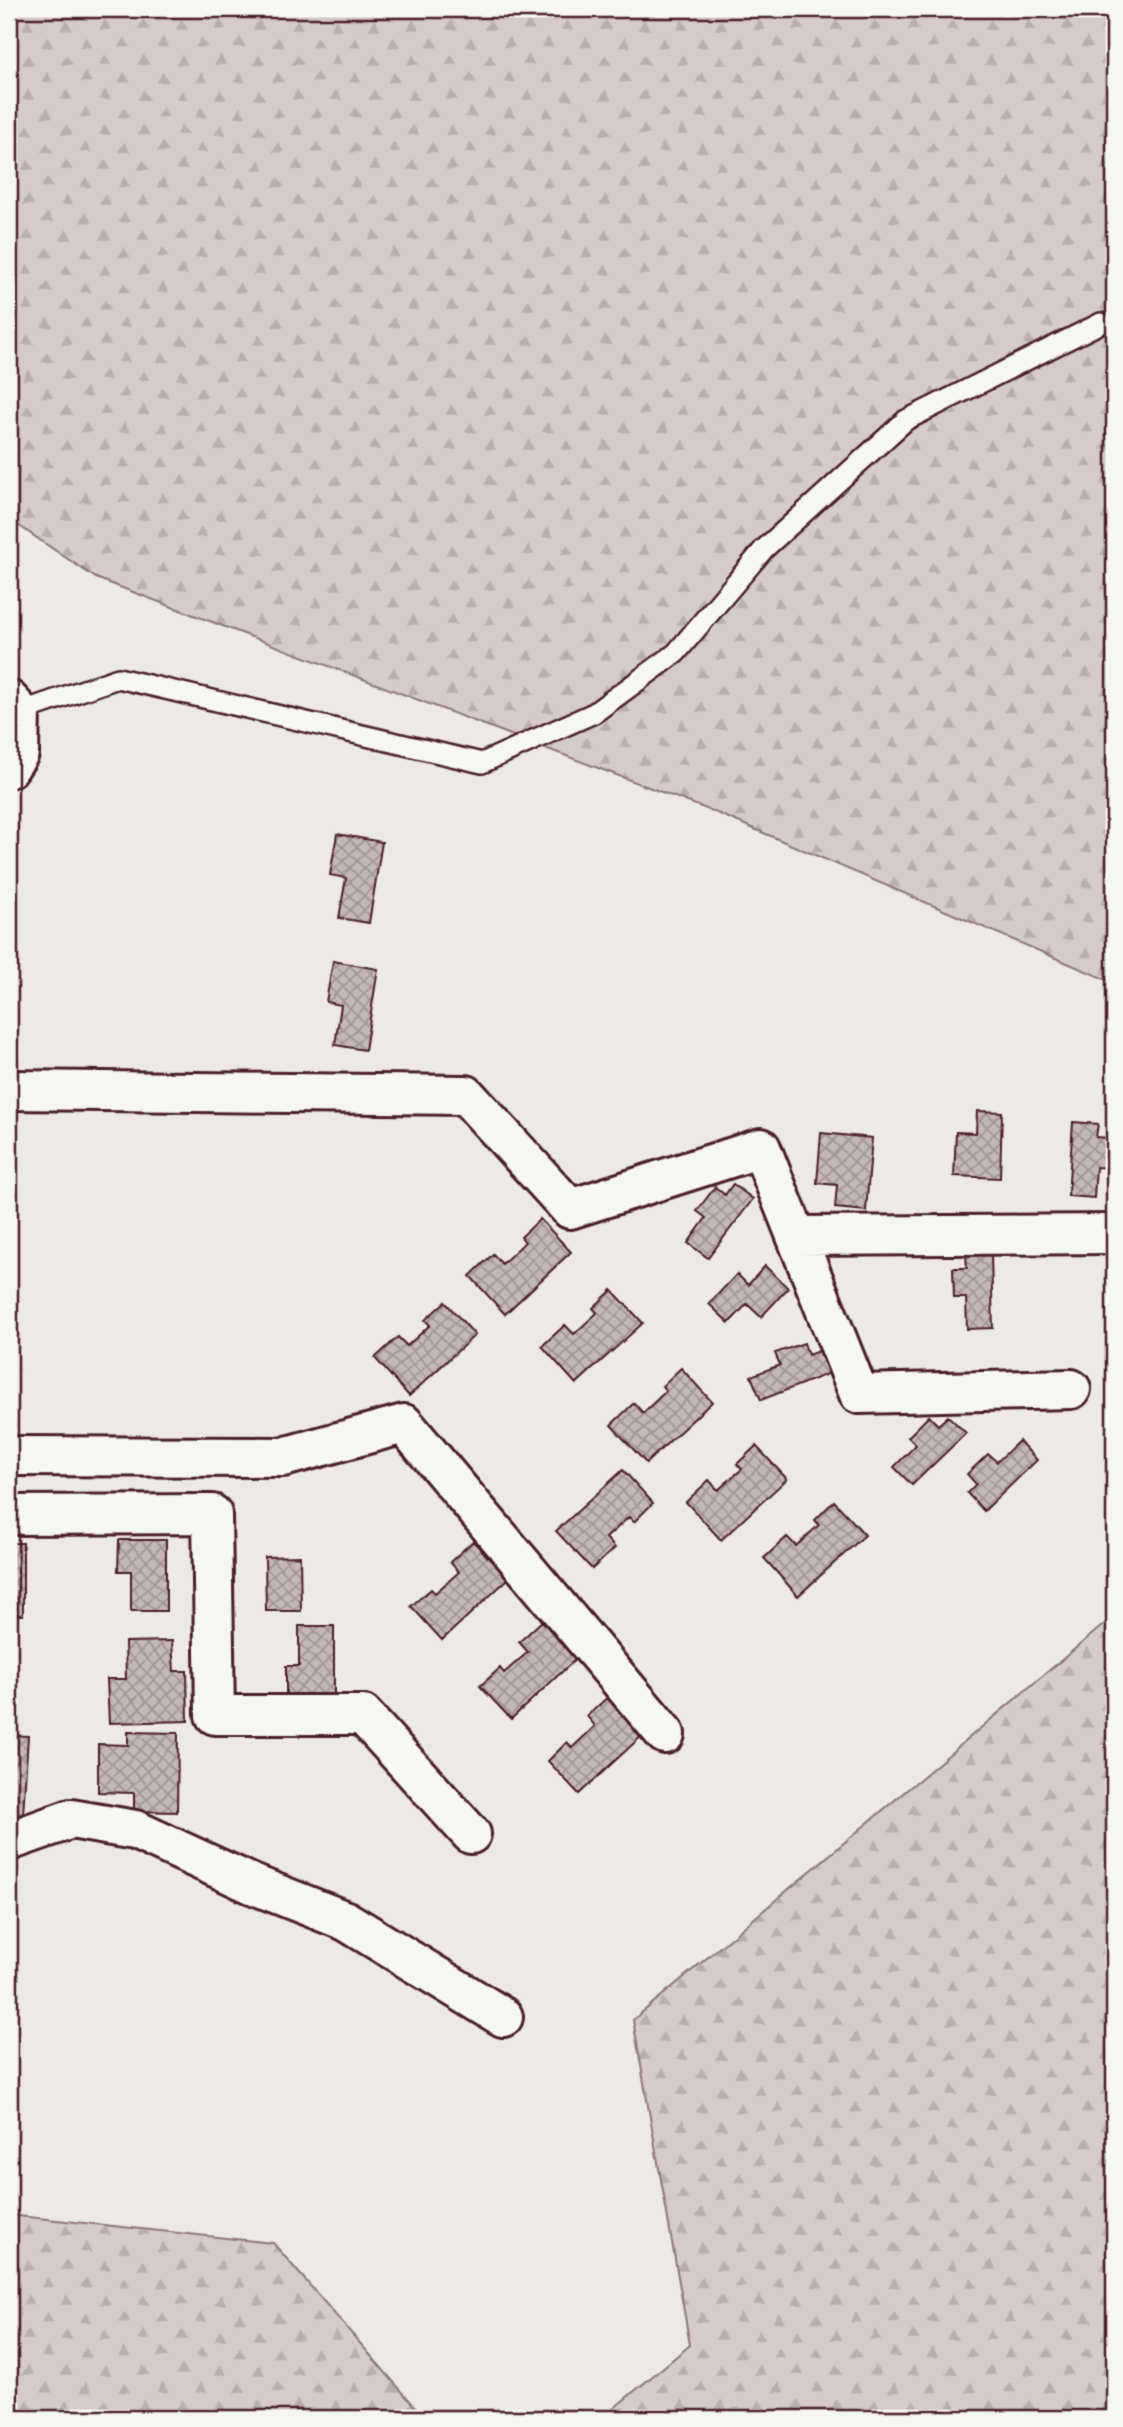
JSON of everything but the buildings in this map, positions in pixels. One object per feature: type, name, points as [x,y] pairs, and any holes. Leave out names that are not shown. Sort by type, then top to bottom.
[{"type":"street","points":[[9,768],[19,753],[14,706]]},
{"type":"street","points":[[9,1090],[466,1095],[570,1209],[761,1148],[859,1394],[1071,1389]]},
{"type":"street","points":[[797,1236],[1114,1234]]},
{"type":"street","points":[[9,1455],[283,1457],[404,1424],[665,1734]]},
{"type":"street","points":[[9,1515],[212,1514],[215,1715],[363,1715],[471,1834]]},
{"type":"street","points":[[9,1841],[71,1819],[135,1830],[252,1884],[346,1921],[503,2017]]},
{"type":"lane","points":[[14,706],[118,678],[482,763],[594,713],[676,653],[764,549],[906,420],[1101,323]]},
{"type":"green space","points":[[9,9],[1114,9],[1114,983],[717,813],[96,578],[9,519]]},
{"type":"green space","points":[[1114,1616],[1114,2418],[602,2418],[690,2345],[633,2020]]},
{"type":"green space","points":[[9,2215],[273,2243],[425,2418],[9,2418]]}]
